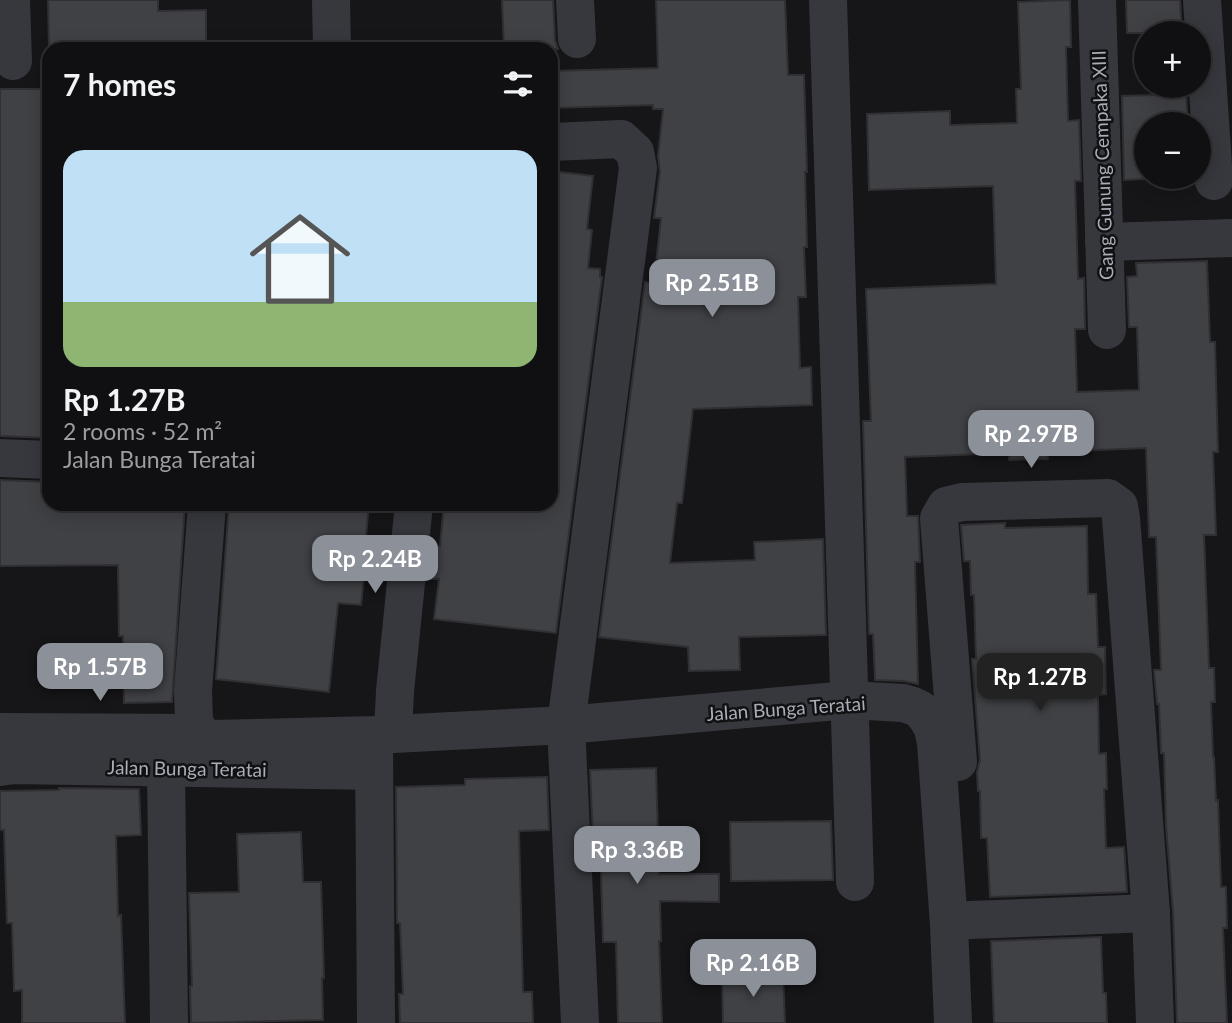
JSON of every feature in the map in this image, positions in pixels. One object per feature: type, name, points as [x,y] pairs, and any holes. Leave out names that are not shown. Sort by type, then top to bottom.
[{"type":"street","points":[[11,0],[13,61]]},
{"type":"street","points":[[331,0],[332,42]]},
{"type":"street","points":[[575,0],[576,39]]},
{"type":"street","points":[[828,0],[855,882]]},
{"type":"street","name":"Gang Gunung Cempaka XIII","points":[[1097,0],[1107,330]]},
{"type":"street","points":[[1202,0],[1214,181]]},
{"type":"street","points":[[558,142],[621,139],[635,152],[638,168],[566,725],[580,1023]]},
{"type":"street","points":[[1104,243],[1232,238]]},
{"type":"street","points":[[0,458],[42,460]]},
{"type":"street","points":[[975,1023],[970,920],[939,517],[946,506],[962,502],[1108,498],[1119,506],[1121,518],[1150,913],[1155,1023]]},
{"type":"street","points":[[199,733],[194,720],[193,691],[206,511]]},
{"type":"street","points":[[376,1023],[380,746],[395,691],[413,511]]},
{"type":"street","name":"Jalan Bunga Teratai","points":[[0,767],[166,768],[566,725],[849,700],[903,703],[921,710],[933,728],[936,743],[953,1023]]},
{"type":"street","points":[[0,732],[199,733],[211,739],[380,746]]},
{"type":"street","points":[[166,768],[169,1023]]},
{"type":"street","points":[[970,920],[1150,913]]},
{"type":"building","points":[[48,0],[158,0],[158,11],[206,10],[206,42],[49,42]]},
{"type":"building","points":[[502,0],[553,0],[556,42],[504,42]]},
{"type":"building","points":[[656,0],[785,0],[788,75],[804,75],[807,172],[807,247],[804,247],[806,297],[798,297],[800,368],[811,367],[812,405],[693,409],[682,503],[677,503],[670,563],[755,560],[754,542],[823,539],[826,635],[739,637],[740,670],[689,671],[688,647],[599,637],[645,282],[654,283],[661,218],[654,218],[660,171],[658,156],[663,109],[653,109],[653,105],[558,108],[558,71],[658,68]]},
{"type":"building","points":[[1070,0],[1071,47],[1066,47],[1068,121],[1079,120],[1081,181],[1075,181],[1078,279],[1084,278],[1085,329],[1075,329],[1077,392],[1139,390],[1137,327],[1129,327],[1127,277],[1137,276],[1136,263],[1207,261],[1210,342],[1215,342],[1218,452],[1213,452],[1216,535],[1204,535],[1209,668],[1214,668],[1215,702],[1211,702],[1221,887],[1226,887],[1227,928],[1223,928],[1227,1023],[1177,1023],[1164,753],[1161,753],[1159,704],[1154,670],[1161,670],[1156,537],[1149,537],[1146,448],[1047,452],[1048,459],[1009,460],[1009,453],[905,457],[907,516],[918,516],[920,562],[915,562],[918,684],[875,680],[873,634],[869,634],[863,421],[871,421],[866,289],[996,284],[993,186],[869,190],[867,114],[950,111],[950,125],[1017,123],[1016,89],[1021,89],[1018,2]]},
{"type":"building","points":[[1126,0],[1180,0],[1181,21],[1134,21],[1134,33],[1127,33]]},
{"type":"building","points":[[0,89],[42,89],[42,438],[0,436]]},
{"type":"building","points":[[1122,96],[1186,98],[1187,112],[1134,112],[1134,180],[1124,180]]},
{"type":"building","points":[[558,172],[593,176],[587,229],[592,230],[588,268],[600,269],[602,277],[556,633],[434,619],[439,579],[431,579],[435,546],[440,546],[443,511],[558,511]]},
{"type":"building","points":[[0,480],[42,482],[42,511],[185,511],[172,702],[124,703],[118,565],[0,566]]},
{"type":"building","points":[[228,511],[368,511],[361,605],[338,603],[329,692],[216,679]]},
{"type":"building","points":[[1005,523],[1005,528],[1087,526],[1088,594],[1096,594],[1098,647],[1105,647],[1106,694],[1098,695],[1099,754],[1106,753],[1106,848],[1124,847],[1127,892],[990,897],[987,838],[981,838],[978,791],[977,772],[980,760],[972,659],[976,659],[974,595],[971,595],[970,561],[964,561],[961,525]]},
{"type":"building","points":[[656,768],[659,874],[719,874],[719,902],[660,901],[662,1023],[618,1023],[616,942],[603,942],[600,837],[593,837],[590,770]]},
{"type":"building","points":[[547,777],[549,830],[519,831],[523,992],[532,992],[533,1023],[400,1023],[399,994],[403,994],[400,923],[397,923],[396,787],[465,785],[465,779]]},
{"type":"building","points":[[59,788],[139,789],[141,835],[116,836],[125,1023],[22,1023],[22,990],[14,991],[12,923],[7,923],[0,791]]},
{"type":"building","points":[[831,821],[833,880],[731,881],[730,822]]},
{"type":"building","points":[[301,832],[303,882],[321,882],[323,1020],[191,1023],[189,893],[239,892],[237,834]]},
{"type":"building","points":[[1101,937],[1107,1023],[994,1023],[991,941]]},
{"type":"building","points":[[783,974],[785,1023],[723,1023],[722,976]]}]
